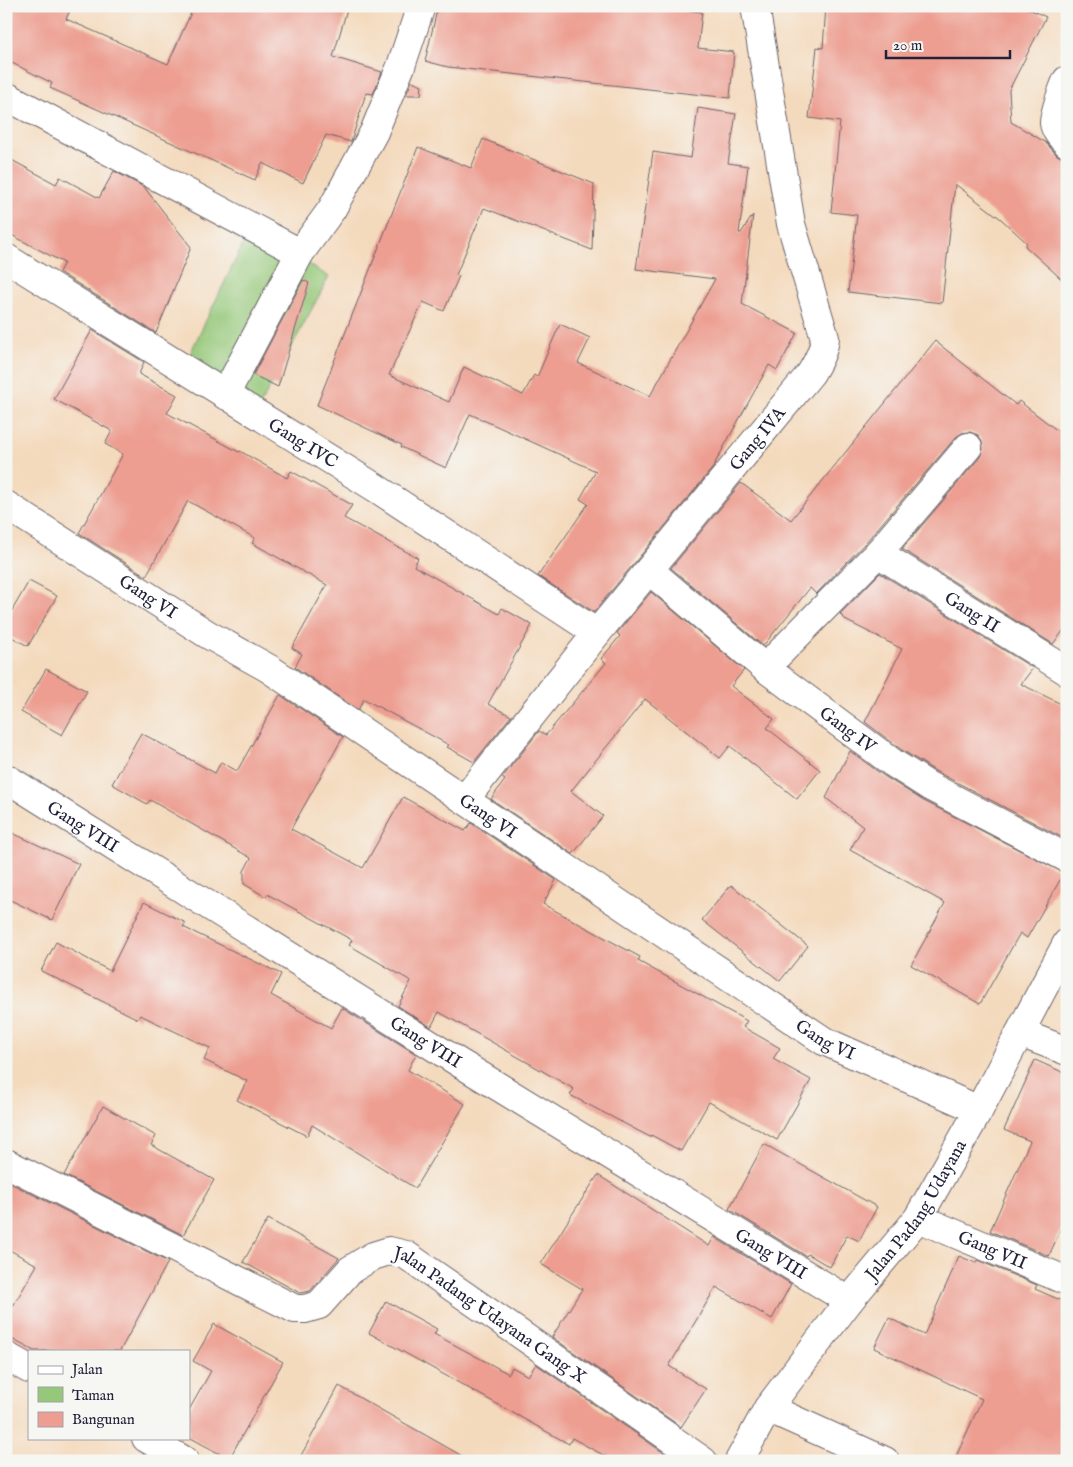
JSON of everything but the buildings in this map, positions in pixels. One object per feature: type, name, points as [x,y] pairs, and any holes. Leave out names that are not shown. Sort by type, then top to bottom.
[{"type":"street","points":[[225,394],[300,253],[332,209],[374,132],[401,66],[421,6]]},
{"type":"street","name":"Gang IVA","points":[[465,799],[597,633],[811,373],[818,361],[825,338],[791,224],[755,6]]},
{"type":"street","points":[[1067,80],[1061,90],[1054,123],[1061,137],[1067,143]]},
{"type":"street","points":[[6,96],[300,253]]},
{"type":"street","name":"Gang IVC","points":[[6,258],[376,488],[597,633]]},
{"type":"street","points":[[765,668],[878,553],[968,447]]},
{"type":"street","name":"Gang VI","points":[[6,504],[207,634],[268,668],[824,1041],[980,1110]]},
{"type":"street","name":"Gang II","points":[[878,553],[1067,671]]},
{"type":"street","name":"Gang IV","points":[[649,570],[765,668],[892,763],[929,786],[1067,858]]},
{"type":"street","name":"Gang VIII","points":[[6,778],[458,1062],[849,1301]]},
{"type":"street","name":"Jalan Padang Udayana","points":[[739,1461],[768,1408],[849,1301],[918,1218],[980,1110],[1067,943]]},
{"type":"street","points":[[1020,1032],[1067,1051]]},
{"type":"street","name":"Jalan Padang Udayana Gang X","points":[[6,1162],[295,1309],[306,1309],[319,1305],[350,1270],[373,1256],[389,1251],[406,1255],[703,1461]]},
{"type":"street","name":"Gang VII","points":[[918,1218],[1067,1281]]},
{"type":"street","points":[[6,1356],[28,1369]]},
{"type":"street","points":[[768,1408],[885,1461]]},
{"type":"street","points":[[149,1440],[185,1461]]},
{"type":"green space","points":[[249,232],[275,243],[329,277],[256,413],[182,370]]}]
